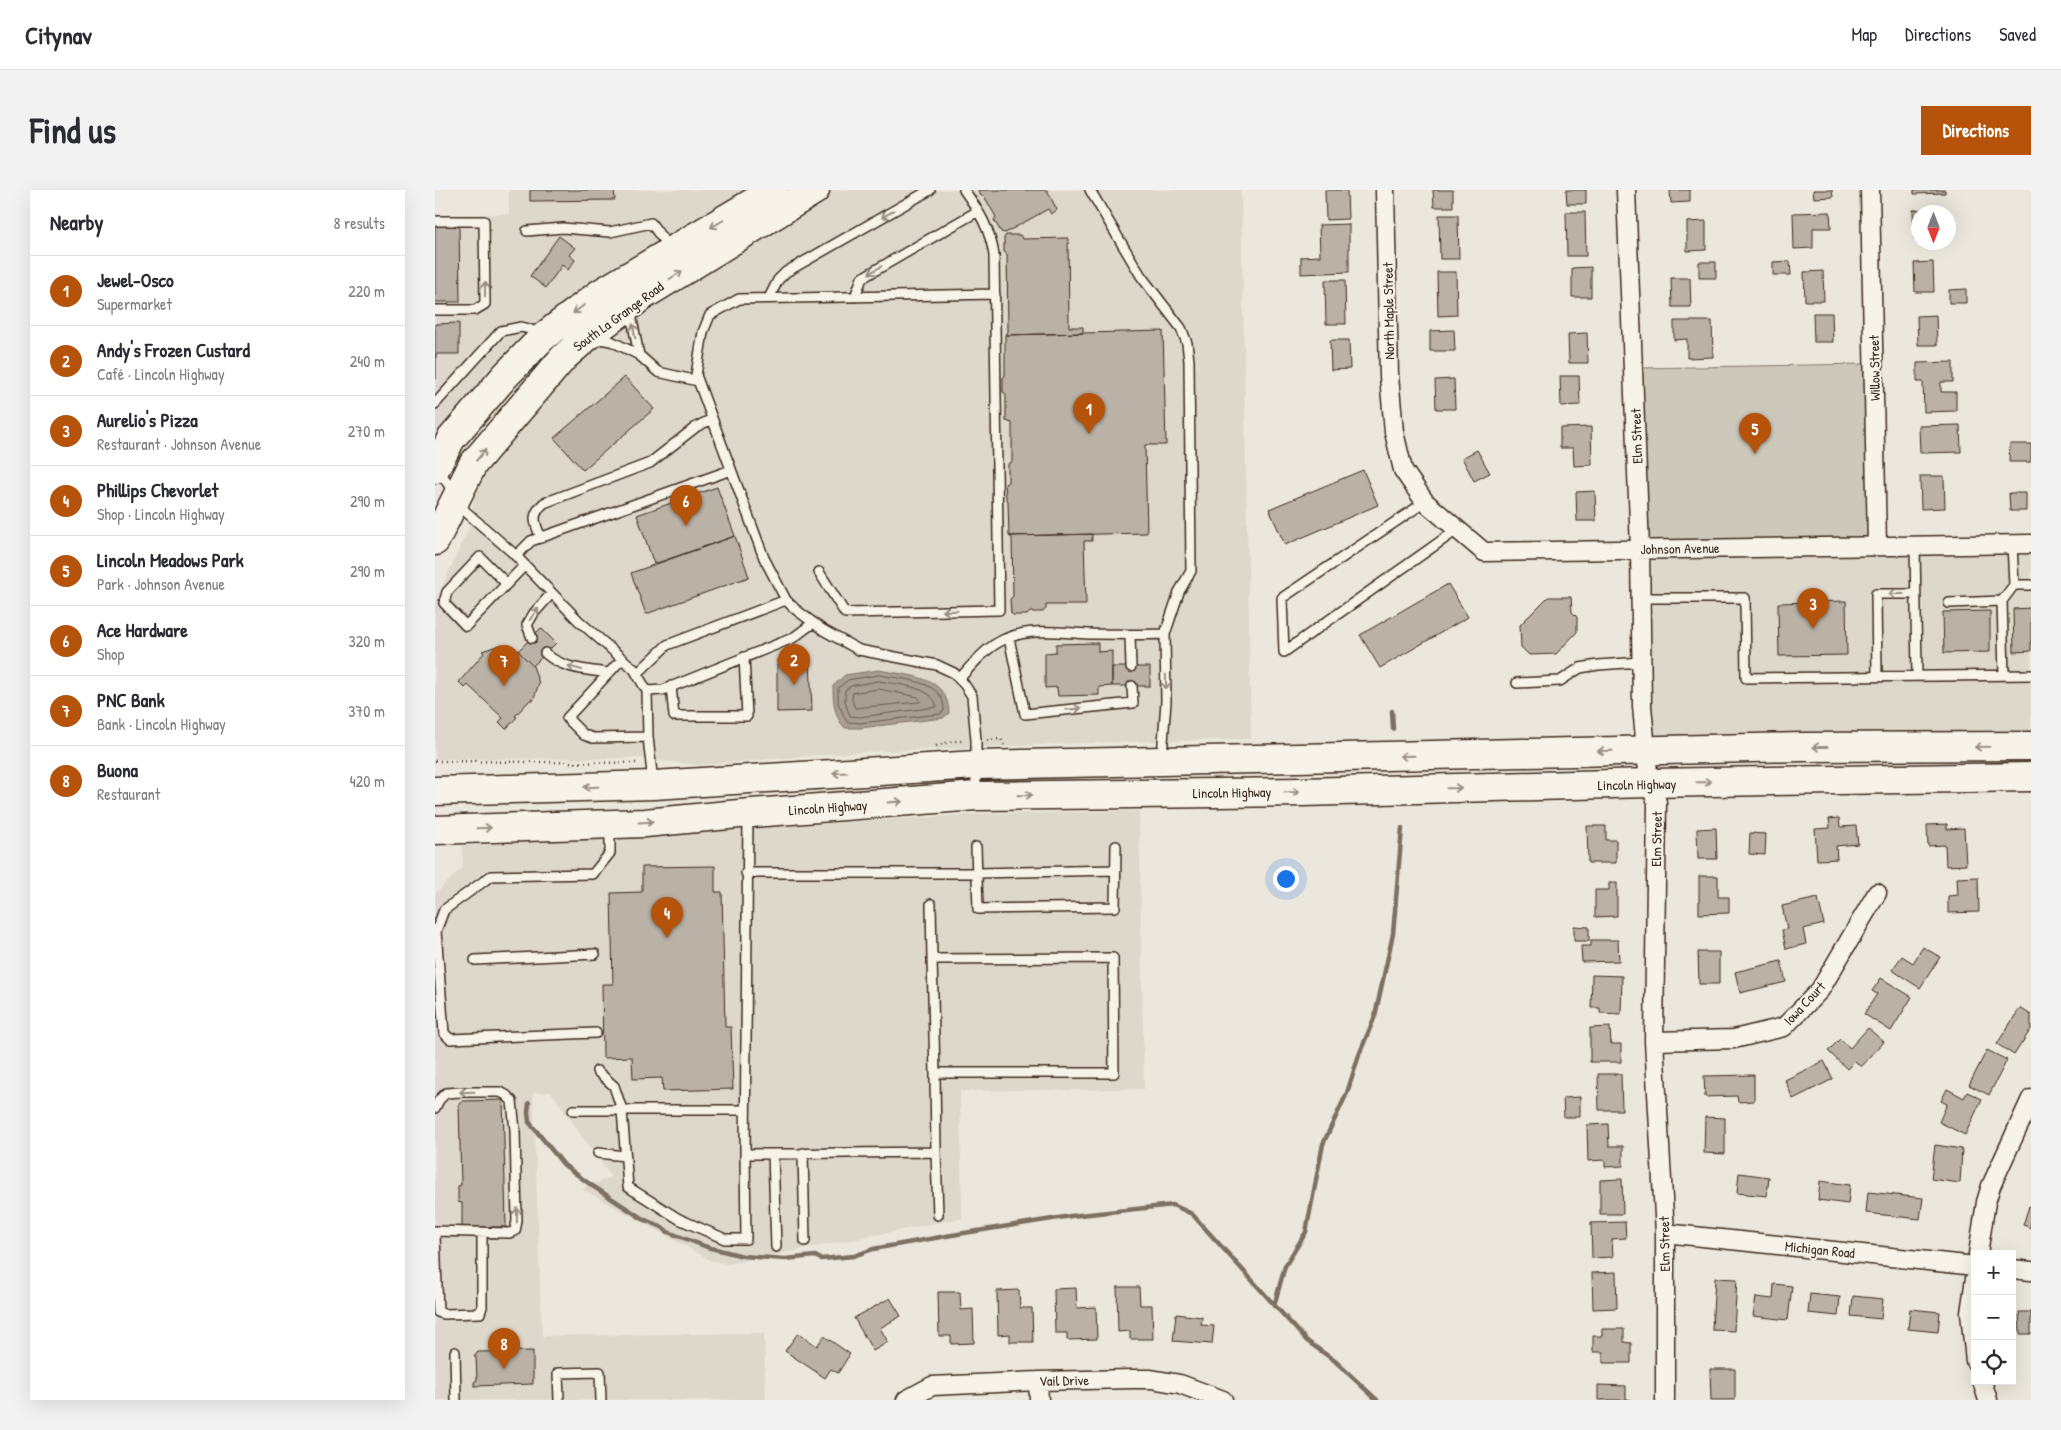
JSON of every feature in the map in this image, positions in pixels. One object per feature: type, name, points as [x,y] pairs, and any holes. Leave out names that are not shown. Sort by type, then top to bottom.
[{"type":"main road","name":"South La Grange Road","points":[[435,541],[473,464],[551,371],[587,337],[644,295],[815,190]]},
{"type":"main road","name":"South La Grange Road","points":[[436,467],[451,439],[505,376],[543,337],[599,294],[759,196]]},
{"type":"main road","points":[[435,791],[654,785],[976,765],[1646,750],[2031,746]]},
{"type":"main road","name":"Lincoln Highway","points":[[435,830],[645,823],[747,813],[976,796],[1302,792],[1649,783],[2031,777]]},
{"type":"street","name":"North Maple Street","points":[[1385,190],[1389,376],[1394,432]]},
{"type":"street","name":"Elm Street","points":[[1626,190],[1640,549],[1642,706],[1649,783],[1657,802],[1654,1041],[1665,1232],[1665,1400]]},
{"type":"street","name":"Willow Street","points":[[1870,190],[1877,546]]},
{"type":"street","name":"Johnson Avenue","points":[[1394,432],[1403,470],[1425,502],[1484,552],[2031,544]]},
{"type":"street","name":"Iowa Court","points":[[1654,1041],[1734,1039],[1783,1027],[1820,990],[1877,893]]},
{"type":"street","points":[[1978,1250],[1986,1202],[1991,1186],[2031,1099]]},
{"type":"street","name":"Michigan Road","points":[[1665,1232],[1971,1266]]},
{"type":"street","points":[[2016,1270],[2031,1271]]},
{"type":"street","points":[[1973,1295],[1970,1314],[1973,1340]]},
{"type":"street","name":"Vail Drive","points":[[906,1400],[932,1386],[1038,1381],[1151,1379],[1180,1384],[1223,1400]]},
{"type":"street","points":[[1038,1381],[1039,1400]]},
{"type":"street","points":[[1983,1385],[1988,1400]]},
{"type":"lane","points":[[769,298],[778,280],[786,272],[930,190]]},
{"type":"lane","points":[[819,572],[845,613],[999,610],[995,255],[991,236],[978,211],[963,190]]},
{"type":"lane","points":[[1090,190],[1141,276],[1181,328],[1187,343],[1189,361],[1191,571],[1179,592],[1165,634],[1166,701],[1162,760]]},
{"type":"lane","points":[[855,297],[863,278],[978,211]]},
{"type":"lane","points":[[435,221],[484,220],[485,304],[475,310],[435,310]]},
{"type":"lane","points":[[527,231],[563,228],[610,232],[651,223],[671,250]]},
{"type":"lane","points":[[976,796],[973,696],[954,673],[937,665],[859,650],[813,623],[786,600],[764,558],[696,375],[703,332],[710,315],[739,298],[995,294]]},
{"type":"lane","points":[[629,306],[639,355]]},
{"type":"lane","points":[[435,404],[501,331],[521,327],[543,337]]},
{"type":"lane","points":[[587,337],[611,341],[639,355],[659,372],[698,381]]},
{"type":"lane","points":[[541,538],[534,522],[538,509],[544,503],[650,464],[696,427],[712,419]]},
{"type":"lane","points":[[436,467],[465,511],[516,556],[579,621],[637,674],[647,691],[648,737],[654,785]]},
{"type":"lane","points":[[516,556],[524,547],[541,538],[731,470]]},
{"type":"lane","points":[[1425,502],[1282,598],[1284,652],[1458,529]]},
{"type":"lane","points":[[2004,675],[2002,601],[2014,585],[2012,544]]},
{"type":"lane","points":[[1915,545],[1917,676]]},
{"type":"lane","points":[[507,584],[480,557],[447,592],[443,602],[465,626],[507,584],[525,565]]},
{"type":"lane","points":[[2014,585],[2031,585]]},
{"type":"lane","points":[[532,638],[527,625],[534,613],[552,593]]},
{"type":"lane","points":[[1877,676],[1876,594],[1915,594]]},
{"type":"lane","points":[[1641,598],[1745,598],[1746,678],[2031,675]]},
{"type":"lane","points":[[637,674],[667,645],[786,600]]},
{"type":"lane","points":[[1949,603],[2002,601]]},
{"type":"lane","points":[[647,691],[663,690],[793,638],[813,623]]},
{"type":"lane","points":[[959,679],[987,650],[1009,638],[1040,632],[1130,635],[1165,634]]},
{"type":"lane","points":[[1130,635],[1131,667]]},
{"type":"lane","points":[[1009,638],[1025,714],[1133,703],[1132,686]]},
{"type":"lane","points":[[545,653],[551,659],[564,665],[583,670],[609,673]]},
{"type":"lane","points":[[671,686],[674,716],[747,716],[744,657]]},
{"type":"lane","points":[[622,659],[567,718],[583,735],[593,738],[648,737]]},
{"type":"lane","points":[[1517,683],[1560,681],[1580,668],[1641,662]]},
{"type":"lane","points":[[597,1071],[614,1086],[622,1110],[628,1187],[679,1219],[725,1239],[746,1239],[747,813]]},
{"type":"lane","points":[[596,1033],[450,1039],[443,1033],[437,931],[444,910],[491,876],[593,874],[610,853],[610,823]]},
{"type":"lane","points":[[976,847],[978,909],[1115,907],[1116,846]]},
{"type":"lane","points":[[746,873],[1116,870]]},
{"type":"lane","points":[[931,904],[938,1215]]},
{"type":"lane","points":[[475,960],[595,954]]},
{"type":"lane","points":[[932,960],[1113,958],[1115,1073],[935,1073]]},
{"type":"lane","points":[[435,1108],[439,1100],[447,1093],[500,1092],[512,1101],[515,1130],[517,1221],[515,1231],[509,1233],[435,1231]]},
{"type":"lane","points":[[573,1110],[745,1110]]},
{"type":"lane","points":[[745,1154],[936,1152]]},
{"type":"lane","points":[[598,1153],[625,1156]]},
{"type":"lane","points":[[803,1153],[805,1241]]},
{"type":"lane","points":[[773,1154],[776,1247]]},
{"type":"lane","points":[[435,1235],[438,1312],[472,1314],[480,1313],[482,1307],[482,1233]]},
{"type":"lane","points":[[455,1352],[456,1400]]},
{"type":"lane","points":[[559,1400],[559,1373],[600,1372],[601,1400]]},
{"type":"shaded area","points":[[509,190],[765,190],[733,209],[435,439],[435,215],[509,214]]},
{"type":"shaded area","points":[[831,190],[1241,190],[1251,739],[1082,743],[863,752],[696,765],[638,758],[435,759],[435,602],[468,530],[480,469],[587,344],[675,283]]},
{"type":"shaded area","points":[[1866,364],[1869,541],[1643,545],[1640,368]]},
{"type":"shaded area","points":[[2031,548],[2031,740],[1651,747],[1645,554]]},
{"type":"shaded area","points":[[1139,811],[1144,1089],[960,1091],[962,1218],[728,1264],[712,1261],[582,1189],[611,1177],[551,1092],[533,1093],[542,1336],[764,1333],[766,1400],[435,1400],[435,894],[463,867],[462,846],[981,814]]},
{"type":"water","points":[[879,670],[914,676],[934,684],[942,691],[947,700],[949,713],[943,718],[860,728],[845,728],[836,714],[833,686],[845,675]]},
{"type":"building","points":[[530,190],[614,190],[615,200],[530,201]]},
{"type":"building","points":[[978,190],[1047,190],[1057,210],[1051,214],[1048,209],[1005,233],[1001,232],[994,220],[996,217],[984,196],[981,196]]},
{"type":"building","points":[[1325,190],[1347,190],[1348,219],[1326,220]]},
{"type":"building","points":[[1433,190],[1453,190],[1453,207],[1434,207]]},
{"type":"building","points":[[1566,190],[1586,190],[1586,204],[1567,204]]},
{"type":"building","points":[[1670,190],[1690,190],[1690,202],[1671,203]]},
{"type":"building","points":[[1813,190],[1832,190],[1833,197],[1814,198]]},
{"type":"building","points":[[1914,190],[1945,190],[1945,193],[1914,194]]},
{"type":"building","points":[[1566,212],[1585,212],[1586,256],[1567,256]]},
{"type":"building","points":[[1830,212],[1831,228],[1813,228],[1813,248],[1794,249],[1793,213]]},
{"type":"building","points":[[1439,215],[1458,215],[1459,259],[1440,259]]},
{"type":"building","points":[[1706,221],[1706,250],[1687,251],[1687,222]]},
{"type":"building","points":[[459,224],[460,302],[435,302],[435,225]]},
{"type":"building","points":[[1349,224],[1349,272],[1301,274],[1301,257],[1320,256],[1319,225]]},
{"type":"building","points":[[1006,235],[1020,235],[1023,239],[1068,238],[1069,327],[1083,327],[1083,333],[1005,335],[1008,332],[1007,254],[1004,252],[1004,238]]},
{"type":"building","points":[[559,236],[575,248],[569,255],[575,260],[568,270],[562,265],[546,288],[530,276]]},
{"type":"building","points":[[1790,261],[1791,275],[1773,275],[1773,262]]},
{"type":"building","points":[[1699,262],[1716,262],[1716,278],[1699,278]]},
{"type":"building","points":[[1933,262],[1934,292],[1915,292],[1914,263]]},
{"type":"building","points":[[1591,267],[1591,297],[1572,297],[1572,268]]},
{"type":"building","points":[[1823,271],[1824,301],[1805,301],[1804,272]]},
{"type":"building","points":[[1437,272],[1456,272],[1457,315],[1438,316]]},
{"type":"building","points":[[1671,278],[1690,278],[1691,307],[1672,307]]},
{"type":"building","points":[[1325,280],[1345,280],[1346,324],[1326,324]]},
{"type":"building","points":[[1966,289],[1966,303],[1949,303],[1949,290]]},
{"type":"building","points":[[1813,313],[1832,313],[1833,342],[1814,342]]},
{"type":"building","points":[[1936,315],[1937,345],[1918,345],[1917,316]]},
{"type":"building","points":[[1674,321],[1712,321],[1713,357],[1687,358],[1687,339],[1674,340]]},
{"type":"building","points":[[459,323],[459,354],[436,354],[435,379],[435,324]]},
{"type":"building","points":[[1454,330],[1455,351],[1430,351],[1430,331]]},
{"type":"building","points":[[1163,331],[1166,445],[1145,445],[1147,533],[1009,536],[1008,501],[1005,484],[1008,482],[1008,464],[1012,462],[1012,423],[1006,421],[1006,394],[1003,392],[1005,335]]},
{"type":"building","points":[[1587,333],[1588,363],[1569,363],[1568,334]]},
{"type":"building","points":[[1330,340],[1349,340],[1350,369],[1331,370]]},
{"type":"building","points":[[1953,362],[1953,382],[1941,382],[1941,392],[1956,392],[1956,411],[1924,412],[1923,382],[1917,382],[1917,363]]},
{"type":"building","points":[[1560,376],[1579,376],[1580,405],[1561,406]]},
{"type":"building","points":[[625,377],[654,409],[583,470],[554,438]]},
{"type":"building","points":[[1454,379],[1455,409],[1436,409],[1435,380]]},
{"type":"building","points":[[1960,425],[1961,452],[1920,453],[1919,426]]},
{"type":"building","points":[[1591,427],[1592,465],[1574,466],[1573,448],[1560,448],[1560,428]]},
{"type":"building","points":[[2010,444],[2031,444],[2031,462],[2009,462]]},
{"type":"building","points":[[1477,450],[1490,473],[1474,481],[1462,458]]},
{"type":"building","points":[[1363,470],[1378,505],[1285,545],[1269,509]]},
{"type":"building","points":[[1920,476],[1944,476],[1945,508],[1921,509]]},
{"type":"building","points":[[717,487],[735,536],[654,564],[637,515]]},
{"type":"building","points":[[1595,491],[1596,521],[1577,521],[1576,492]]},
{"type":"building","points":[[2009,493],[2026,493],[2026,511],[2010,511]]},
{"type":"building","points":[[1092,534],[1092,541],[1084,541],[1086,605],[1046,605],[1046,609],[1042,612],[1030,612],[1027,615],[1013,615],[1011,613],[1010,599],[1013,596],[1012,538],[1009,536]]},
{"type":"building","points":[[735,536],[749,577],[646,614],[631,573]]},
{"type":"building","points":[[1448,584],[1468,617],[1380,668],[1360,635]]},
{"type":"building","points":[[1548,597],[1571,597],[1572,612],[1577,617],[1577,632],[1556,654],[1529,655],[1521,647],[1520,625]]},
{"type":"building","points":[[1846,601],[1847,655],[1779,656],[1778,603]]},
{"type":"building","points":[[2031,608],[2031,651],[2014,652],[2013,609]]},
{"type":"building","points":[[1990,611],[1990,652],[1944,653],[1943,612]]},
{"type":"building","points":[[541,628],[556,643],[533,666],[518,651]]},
{"type":"building","points":[[1098,643],[1098,652],[1112,651],[1112,686],[1099,687],[1099,695],[1058,696],[1057,687],[1045,688],[1045,653],[1056,652],[1056,644]]},
{"type":"building","points":[[500,645],[518,651],[533,666],[539,683],[533,701],[531,699],[506,729],[499,722],[503,718],[468,685],[465,688],[459,682],[484,653],[482,651]]},
{"type":"building","points":[[810,658],[812,711],[777,712],[777,659]]},
{"type":"building","points":[[1112,667],[1150,667],[1150,686],[1112,686]]},
{"type":"building","points":[[1839,818],[1840,827],[1856,826],[1858,844],[1836,846],[1837,859],[1817,860],[1815,829],[1830,828],[1829,819]]},
{"type":"building","points":[[1947,824],[1947,829],[1964,828],[1966,865],[1946,866],[1945,845],[1928,846],[1927,825]]},
{"type":"building","points":[[1587,826],[1606,826],[1606,840],[1616,840],[1616,863],[1588,863]]},
{"type":"building","points":[[1716,828],[1717,859],[1698,859],[1697,829]]},
{"type":"building","points":[[1750,833],[1766,834],[1765,855],[1749,854]]},
{"type":"building","points":[[715,866],[715,892],[722,892],[725,1027],[731,1027],[733,1089],[663,1091],[662,1078],[633,1079],[632,1057],[603,1058],[602,984],[613,984],[611,893],[642,892],[642,867]]},
{"type":"building","points":[[1699,876],[1718,876],[1718,897],[1729,897],[1729,913],[1699,914]]},
{"type":"building","points":[[1978,877],[1979,912],[1948,913],[1948,896],[1958,895],[1957,878]]},
{"type":"building","points":[[1609,883],[1617,883],[1617,916],[1595,917],[1595,890],[1609,890]]},
{"type":"building","points":[[1818,898],[1824,924],[1803,929],[1806,944],[1786,949],[1782,930],[1787,929],[1782,906]]},
{"type":"building","points":[[1574,926],[1589,927],[1589,941],[1574,941]]},
{"type":"building","points":[[1591,940],[1618,940],[1619,961],[1582,962],[1581,946],[1591,946]]},
{"type":"building","points":[[1923,947],[1940,957],[1920,988],[1892,970],[1902,956],[1913,963]]},
{"type":"building","points":[[1698,952],[1719,952],[1719,984],[1699,984]]},
{"type":"building","points":[[1781,961],[1786,982],[1740,993],[1735,972]]},
{"type":"building","points":[[1592,975],[1622,976],[1621,1014],[1600,1013],[1600,1008],[1591,1008]]},
{"type":"building","points":[[1881,978],[1912,997],[1891,1031],[1864,1014],[1877,994],[1872,991]]},
{"type":"building","points":[[2020,1008],[2031,1015],[2031,1029],[2014,1055],[1997,1044]]},
{"type":"building","points":[[1610,1027],[1611,1044],[1621,1044],[1621,1062],[1590,1062],[1590,1028]]},
{"type":"building","points":[[1868,1028],[1884,1042],[1861,1067],[1855,1061],[1847,1069],[1828,1051],[1840,1039],[1850,1048]]},
{"type":"building","points":[[1987,1050],[2007,1060],[1989,1095],[1969,1085]]},
{"type":"building","points":[[1824,1061],[1833,1079],[1793,1099],[1785,1080]]},
{"type":"building","points":[[1598,1074],[1621,1074],[1622,1110],[1599,1110]]},
{"type":"building","points":[[1754,1075],[1754,1101],[1738,1102],[1737,1096],[1705,1097],[1704,1076]]},
{"type":"building","points":[[1947,1089],[1964,1098],[1967,1092],[1982,1099],[1965,1135],[1939,1122],[1947,1104],[1941,1101]]},
{"type":"building","points":[[1580,1097],[1580,1117],[1564,1117],[1563,1098]]},
{"type":"building","points":[[503,1100],[506,1227],[462,1227],[462,1203],[458,1202],[458,1186],[461,1185],[459,1104],[462,1101]]},
{"type":"building","points":[[1705,1117],[1725,1118],[1725,1154],[1704,1153]]},
{"type":"building","points":[[1608,1124],[1609,1146],[1623,1146],[1623,1166],[1605,1167],[1605,1160],[1588,1161],[1587,1125]]},
{"type":"building","points":[[1935,1145],[1962,1149],[1960,1183],[1931,1179]]},
{"type":"building","points":[[1739,1173],[1769,1177],[1767,1196],[1737,1193]]},
{"type":"building","points":[[1622,1179],[1623,1214],[1600,1214],[1600,1180]]},
{"type":"building","points":[[1820,1181],[1850,1185],[1848,1204],[1818,1200]]},
{"type":"building","points":[[1868,1192],[1923,1198],[1920,1219],[1866,1213]]},
{"type":"building","points":[[2029,1206],[2031,1207],[2031,1228],[2023,1225]]},
{"type":"building","points":[[1625,1222],[1626,1238],[1612,1239],[1613,1257],[1592,1258],[1591,1223]]},
{"type":"building","points":[[1616,1272],[1617,1308],[1593,1309],[1592,1273]]},
{"type":"building","points":[[1715,1278],[1737,1279],[1734,1331],[1712,1330]]},
{"type":"building","points":[[1774,1284],[1792,1286],[1788,1320],[1753,1316],[1756,1297],[1773,1299]]},
{"type":"building","points":[[1117,1287],[1139,1287],[1140,1305],[1152,1305],[1153,1339],[1130,1339],[1130,1331],[1118,1332]]},
{"type":"building","points":[[1076,1288],[1077,1308],[1096,1307],[1097,1339],[1067,1340],[1067,1333],[1055,1333],[1054,1289]]},
{"type":"building","points":[[1019,1290],[1020,1308],[1032,1308],[1033,1342],[1010,1342],[1010,1334],[998,1335],[997,1291]]},
{"type":"building","points":[[938,1292],[960,1292],[961,1310],[973,1309],[974,1343],[951,1344],[951,1336],[939,1336]]},
{"type":"building","points":[[1810,1294],[1840,1297],[1838,1316],[1808,1313]]},
{"type":"building","points":[[1853,1296],[1883,1299],[1881,1319],[1851,1316]]},
{"type":"building","points":[[890,1298],[901,1316],[880,1328],[888,1342],[873,1351],[854,1318]]},
{"type":"building","points":[[1910,1309],[1940,1312],[1938,1332],[1908,1329]]},
{"type":"building","points":[[2019,1312],[2031,1312],[2031,1334],[2020,1334]]},
{"type":"building","points":[[1176,1314],[1202,1317],[1201,1325],[1214,1326],[1212,1344],[1173,1341]]},
{"type":"building","points":[[1602,1329],[1624,1329],[1624,1342],[1631,1343],[1631,1363],[1603,1363],[1603,1352],[1593,1352],[1593,1336],[1602,1336]]},
{"type":"building","points":[[798,1333],[817,1346],[824,1336],[850,1354],[838,1373],[831,1369],[825,1378],[785,1351]]},
{"type":"building","points":[[533,1351],[533,1384],[474,1386],[474,1382],[477,1380],[476,1357],[474,1357],[478,1352]]},
{"type":"building","points":[[1710,1369],[1735,1369],[1735,1400],[1711,1400]]},
{"type":"building","points":[[1598,1385],[1626,1386],[1626,1399],[1632,1400],[1598,1400]]},
{"type":"waterway","points":[[1392,711],[1393,729]]},
{"type":"waterway","points":[[1274,1306],[1285,1266],[1306,1232],[1323,1144],[1347,1093],[1359,1055],[1375,1016],[1393,934],[1402,828]]},
{"type":"waterway","points":[[529,1103],[529,1122],[564,1165],[591,1185],[643,1219],[662,1227],[668,1232],[707,1247],[743,1256],[785,1259],[815,1256],[821,1259],[854,1256],[873,1249],[952,1235],[1071,1216],[1173,1205],[1192,1214],[1307,1341],[1335,1361],[1377,1400]]},
{"type":"place","name":"Jewel-Osco","points":[[1089,434]]},
{"type":"place","name":"Lincoln Meadows Park","points":[[1755,454]]},
{"type":"place","name":"Ace Hardware","points":[[686,526]]},
{"type":"place","name":"Aurelio's Pizza","points":[[1813,629]]},
{"type":"place","name":"Andy's Frozen Custard","points":[[794,685]]},
{"type":"place","name":"PNC Bank","points":[[504,686]]},
{"type":"place","name":"Phillips Chevorlet","points":[[667,938]]},
{"type":"place","name":"Buona","points":[[504,1369]]}]
